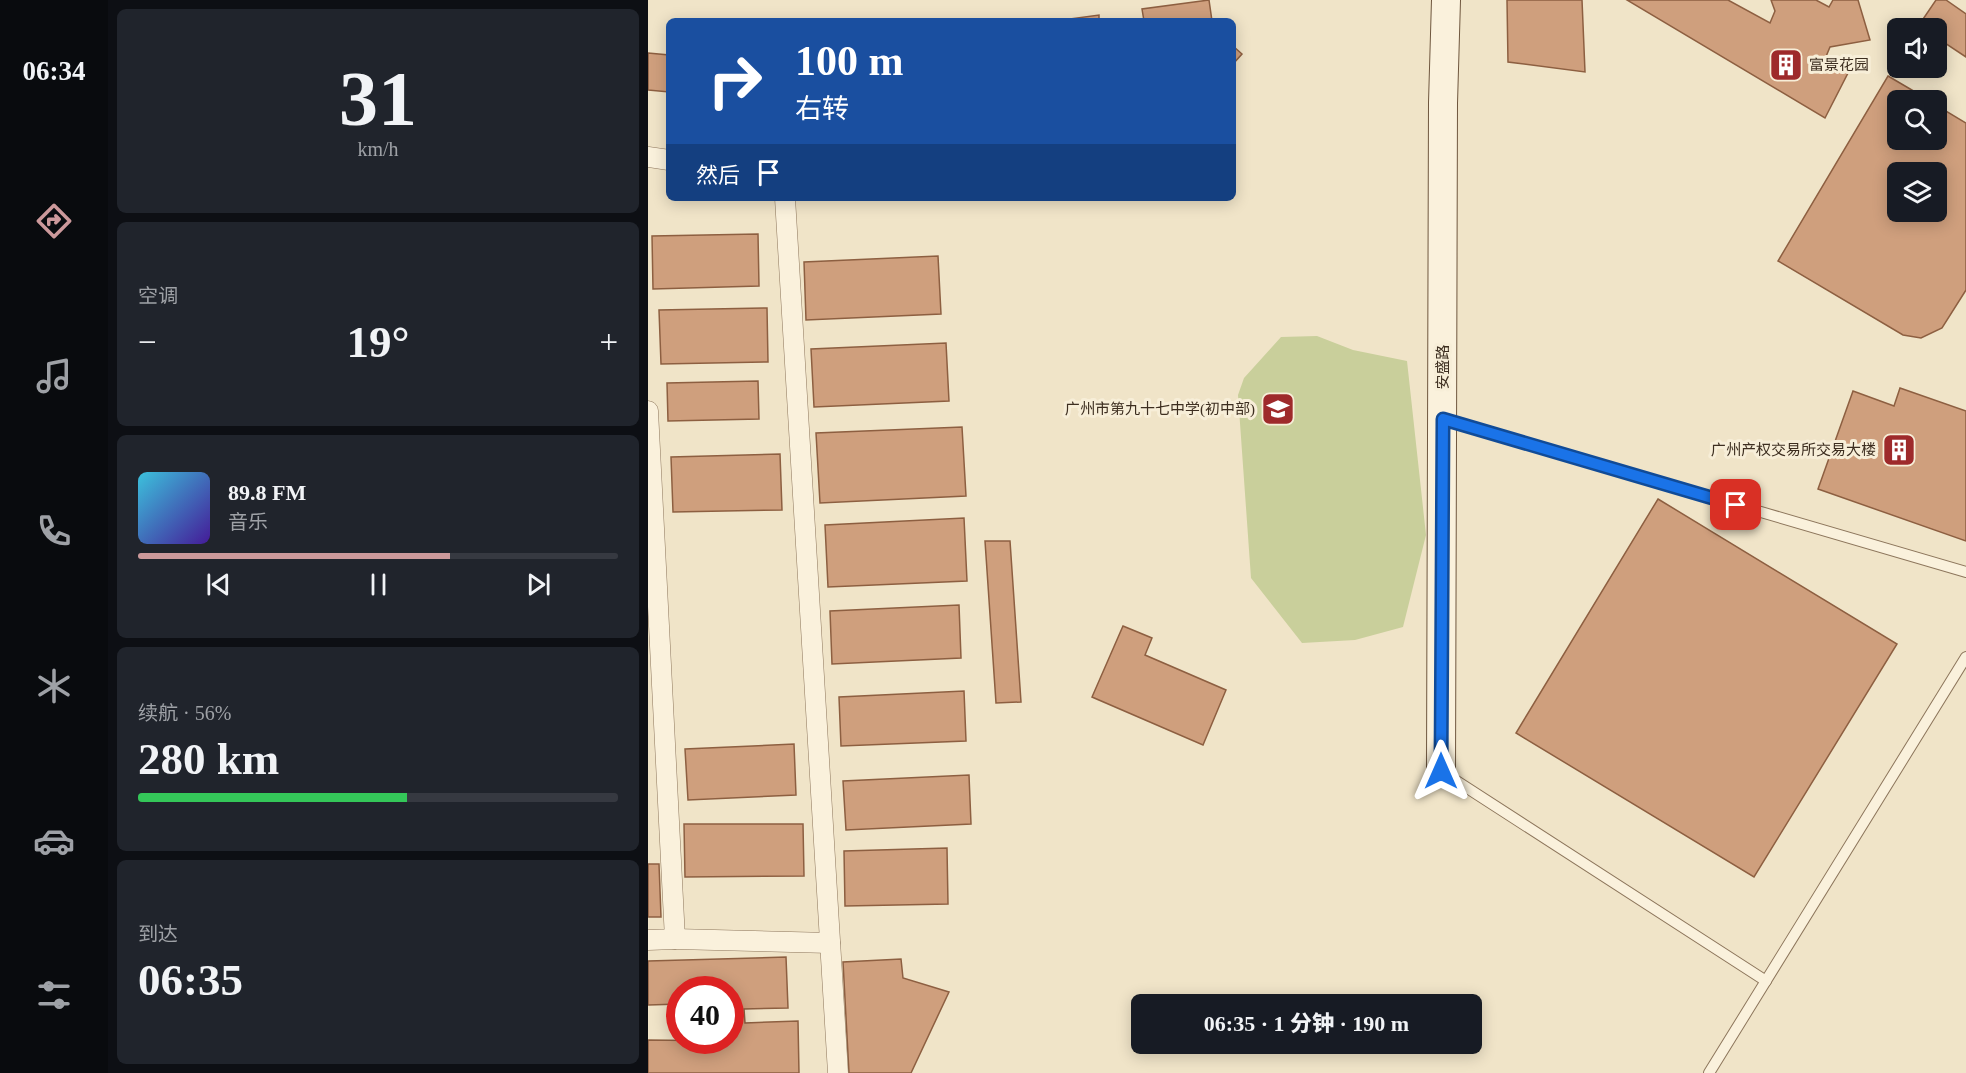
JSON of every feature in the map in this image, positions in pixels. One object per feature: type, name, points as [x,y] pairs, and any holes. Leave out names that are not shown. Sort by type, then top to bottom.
[{"type":"street","name":"安盛路","points":[[1441,771],[1443,103],[1446,0]]},
{"type":"street","points":[[648,157],[666,160]]},
{"type":"street","points":[[785,201],[838,1073]]},
{"type":"street","points":[[648,411],[675,939]]},
{"type":"street","points":[[648,940],[830,943]]},
{"type":"lane","points":[[1443,419],[1966,572]]},
{"type":"lane","points":[[1709,1073],[1964,663]]},
{"type":"lane","points":[[1441,771],[1766,981]]},
{"type":"green space","points":[[1317,336],[1353,350],[1407,361],[1426,535],[1403,627],[1355,640],[1302,643],[1251,578],[1238,395],[1244,378],[1281,337]]},
{"type":"building","points":[[1209,0],[1212,18],[1144,18],[1142,9]]},
{"type":"building","points":[[1507,0],[1582,0],[1585,72],[1508,62]]},
{"type":"building","name":"富景花园","points":[[1627,0],[1728,0],[1770,23],[1775,11],[1771,0],[1816,0],[1829,7],[1833,0],[1858,0],[1870,40],[1830,47],[1825,59],[1849,71],[1825,118]]},
{"type":"building","points":[[1936,0],[1946,0],[1966,14],[1966,57],[1947,44],[1947,18],[1924,18]]},
{"type":"building","points":[[1099,15],[1099,18],[1077,18]]},
{"type":"building","points":[[1236,49],[1242,54],[1236,61]]},
{"type":"building","points":[[648,53],[666,55],[666,92],[648,90]]},
{"type":"building","points":[[1887,78],[1912,90],[1887,90],[1887,150],[1947,150],[1947,112],[1966,123],[1966,290],[1942,328],[1921,338],[1903,335],[1778,261]]},
{"type":"building","points":[[758,234],[759,286],[653,289],[652,236]]},
{"type":"building","points":[[938,256],[941,314],[806,320],[804,262]]},
{"type":"building","points":[[767,308],[768,362],[661,364],[659,310]]},
{"type":"building","points":[[946,343],[949,401],[814,407],[811,349]]},
{"type":"building","points":[[758,381],[759,419],[668,421],[667,383]]},
{"type":"building","name":"广州产权交易所交易大楼","points":[[1900,388],[1966,411],[1966,541],[1818,489],[1853,391],[1894,406]]},
{"type":"building","points":[[962,427],[966,496],[820,503],[816,433]]},
{"type":"building","points":[[780,454],[782,510],[673,512],[671,457]]},
{"type":"building","points":[[1658,499],[1897,644],[1754,877],[1516,733]]},
{"type":"building","points":[[964,518],[967,581],[828,587],[825,525]]},
{"type":"building","points":[[985,541],[1010,541],[1021,702],[996,703]]},
{"type":"building","points":[[959,605],[961,658],[832,664],[830,611]]},
{"type":"building","points":[[1123,626],[1152,638],[1145,655],[1226,690],[1203,745],[1092,697]]},
{"type":"building","points":[[964,691],[966,741],[841,746],[839,697]]},
{"type":"building","points":[[794,744],[796,795],[688,800],[685,749]]},
{"type":"building","points":[[969,775],[971,824],[846,830],[843,781]]},
{"type":"building","points":[[684,824],[803,824],[804,876],[685,877]]},
{"type":"building","points":[[947,848],[948,904],[845,906],[844,851]]},
{"type":"building","points":[[648,864],[659,864],[661,917],[648,917]]},
{"type":"building","points":[[786,957],[788,1008],[744,1009],[744,976],[666,976],[666,1004],[648,1005],[648,961]]},
{"type":"building","points":[[901,959],[903,978],[949,992],[911,1073],[849,1073],[843,962]]},
{"type":"building","points":[[744,1009],[745,1023],[798,1021],[799,1073],[648,1073],[648,1040],[666,1040],[666,1054],[744,1054]]},
{"type":"place","name":"富景花园","points":[[1786,65]]},
{"type":"place","name":"广州市第九十七中学(初中部)","points":[[1278,409]]},
{"type":"place","name":"广州产权交易所交易大楼","points":[[1899,450]]},
{"type":"route","points":[[1441,771],[1443,419],[1736,505]]}]
